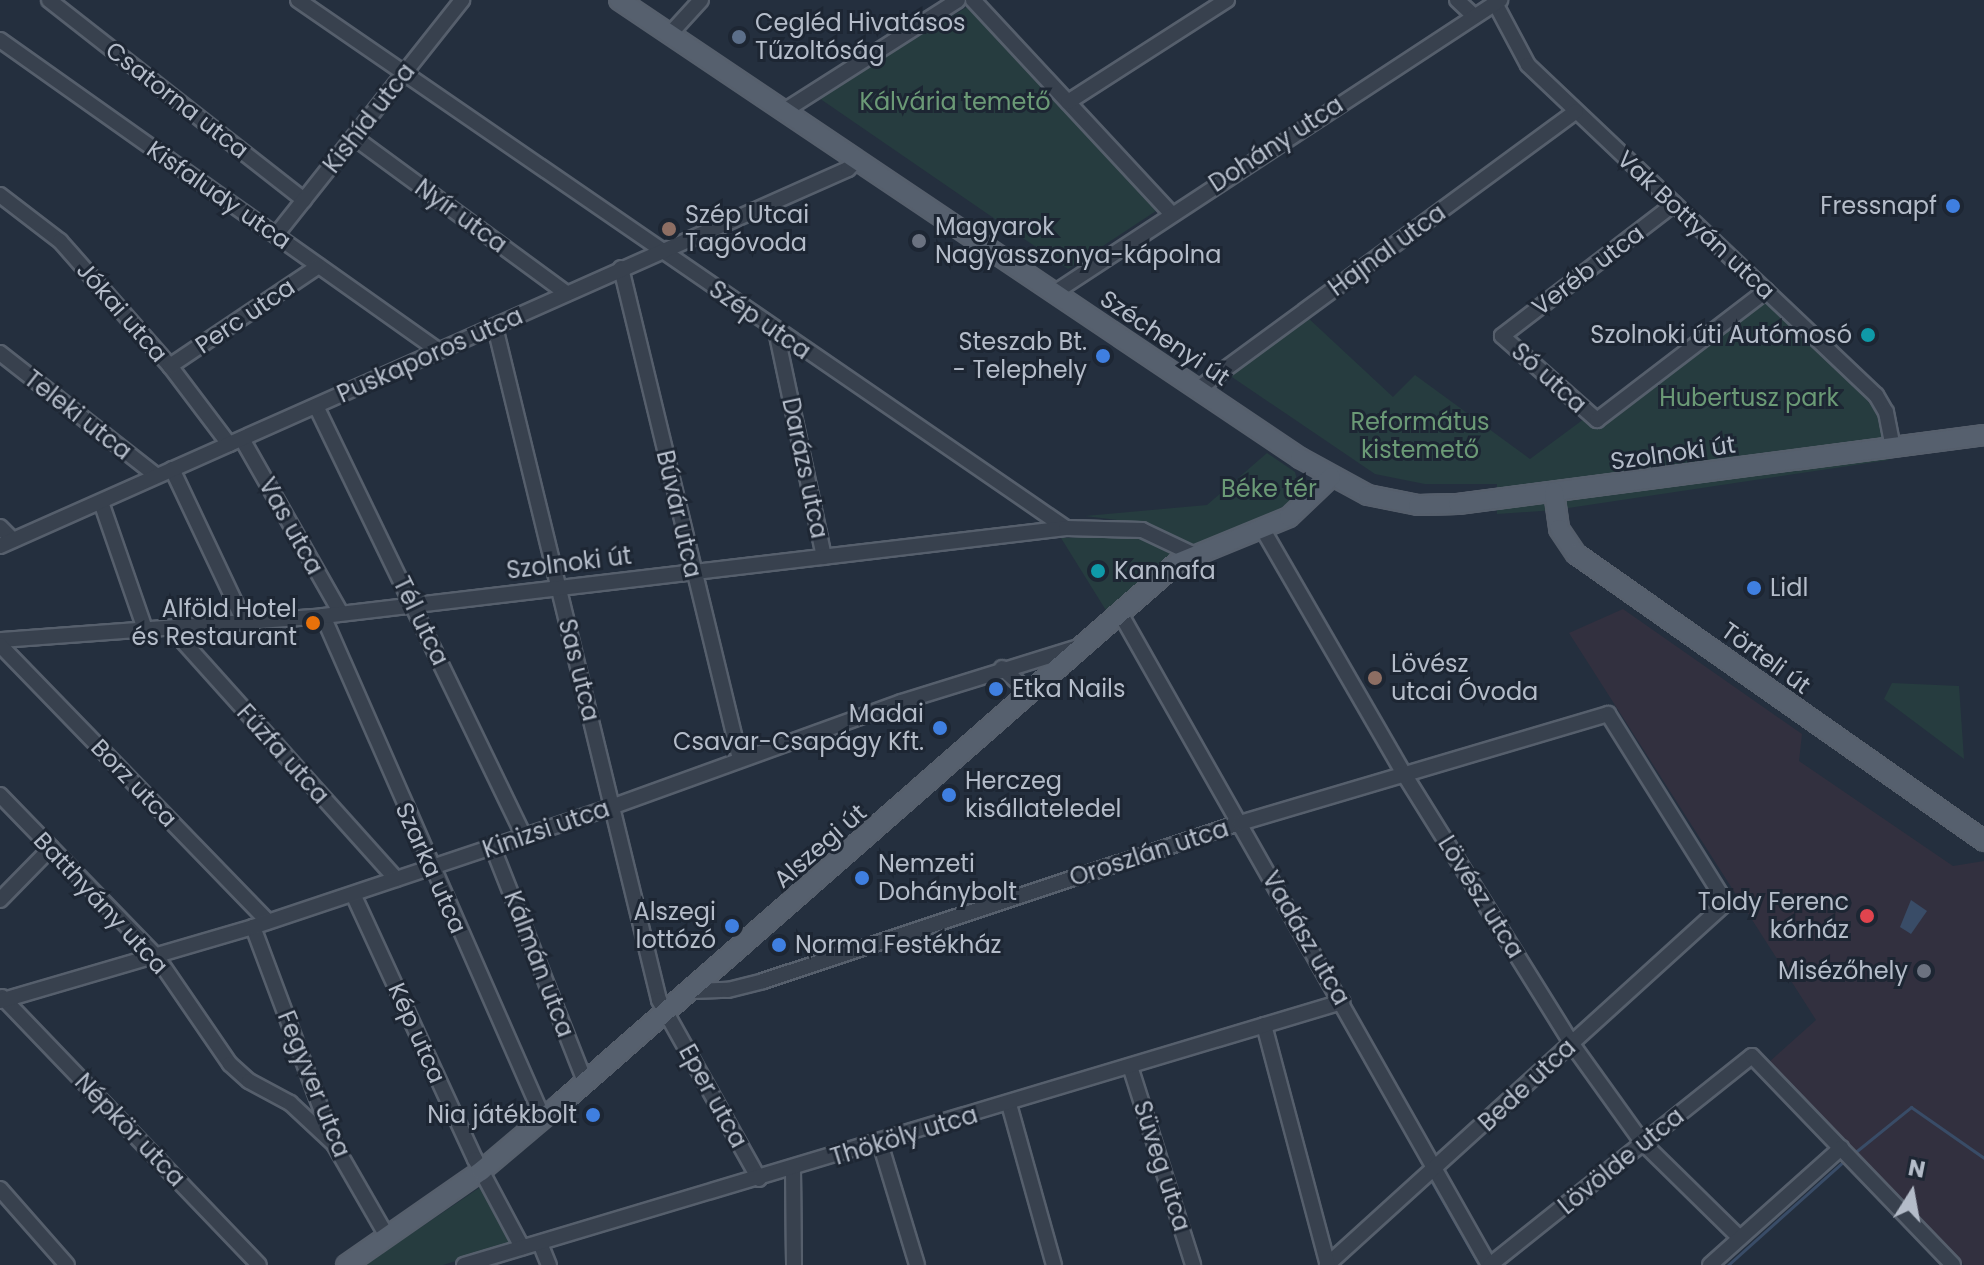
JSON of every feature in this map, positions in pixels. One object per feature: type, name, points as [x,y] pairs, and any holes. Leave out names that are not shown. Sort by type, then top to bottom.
[{"type":"main road","name":"Széchenyi út","points":[[619,0],[1300,458],[1368,495]]},
{"type":"main road","name":"Szolnoki út","points":[[1368,495],[1438,506],[1984,435]]},
{"type":"main road","points":[[1300,458],[1310,465],[1313,483],[1304,506]]},
{"type":"main road","name":"Alszegi út","points":[[346,1265],[481,1171],[667,1012],[1177,563],[1262,528],[1304,506],[1331,477]]},
{"type":"main road","name":"Törteli út","points":[[1554,492],[1559,529],[1576,554],[1984,841]]},
{"type":"street","name":"Csatorna utca","points":[[49,0],[304,200]]},
{"type":"street","name":"Szép utca","points":[[298,0],[1066,528]]},
{"type":"street","name":"Kishíd utca","points":[[276,235],[462,0]]},
{"type":"street","points":[[670,34],[701,0]]},
{"type":"street","points":[[973,0],[1171,213]]},
{"type":"street","points":[[1068,102],[1227,0]]},
{"type":"street","points":[[1457,0],[1472,14]]},
{"type":"street","name":"Dohány utca","points":[[1054,293],[1472,14],[1497,1]]},
{"type":"street","name":"Vak Bottyán utca","points":[[1497,1],[1518,53],[1882,402],[1893,447]]},
{"type":"street","points":[[784,111],[948,2]]},
{"type":"street","name":"Kisfaludy utca","points":[[0,40],[439,351]]},
{"type":"street","name":"Hajnal utca","points":[[1198,389],[1576,111]]},
{"type":"street","name":"Nyír utca","points":[[355,138],[567,294]]},
{"type":"street","name":"Puskaporos utca","points":[[7,543],[848,169],[857,160]]},
{"type":"street","name":"Jókai utca","points":[[0,195],[60,241],[236,441]]},
{"type":"street","name":"Veréb utca","points":[[1502,336],[1674,204]]},
{"type":"street","name":"Perc utca","points":[[170,366],[319,266]]},
{"type":"street","name":"Búvár utca","points":[[621,268],[692,572],[740,759]]},
{"type":"street","name":"Só utca","points":[[1502,336],[1597,420],[1766,291]]},
{"type":"street","name":"Sas utca","points":[[495,327],[659,1000],[667,1012]]},
{"type":"street","name":"Darázs utca","points":[[776,331],[824,557]]},
{"type":"street","name":"Teleki utca","points":[[0,353],[157,476]]},
{"type":"street","name":"Tél utca","points":[[316,406],[524,836]]},
{"type":"street","name":"Vas utca","points":[[236,441],[341,613]]},
{"type":"street","points":[[172,469],[244,621]]},
{"type":"street","points":[[101,502],[145,629]]},
{"type":"street","points":[[0,527],[7,543]]},
{"type":"street","name":"Szolnoki út","points":[[0,642],[323,616],[1066,528],[1142,530],[1195,555]]},
{"type":"street","name":"Lövész utca","points":[[1262,528],[1404,774],[1572,1044],[1643,1143],[1739,1237]]},
{"type":"street","name":"Vadász utca","points":[[1120,613],[1435,1169],[1497,1263]]},
{"type":"street","name":"Szarka utca","points":[[323,616],[430,868],[543,1118]]},
{"type":"street","name":"Fűzfa utca","points":[[171,628],[396,879]]},
{"type":"street","name":"Borz utca","points":[[0,642],[268,922]]},
{"type":"street","name":"Kinizsi utca","points":[[2,999],[253,927],[493,848],[1002,668],[1082,646]]},
{"type":"street","points":[[1002,668],[1030,693]]},
{"type":"street","name":"Oroszlán utca","points":[[691,991],[728,990],[763,981],[1240,823],[1608,714],[1726,903]]},
{"type":"street","name":"Batthyány utca","points":[[0,795],[156,956],[230,1064],[249,1081],[290,1103],[334,1144]]},
{"type":"street","points":[[0,900],[51,848]]},
{"type":"street","name":"Kálmán utca","points":[[493,848],[585,1081]]},
{"type":"street","name":"Kép utca","points":[[353,894],[481,1171],[522,1247]]},
{"type":"street","name":"Bede utca","points":[[1327,1265],[1726,903]]},
{"type":"street","name":"Fegyver utca","points":[[253,927],[334,1144],[387,1236]]},
{"type":"street","name":"Népkör utca","points":[[2,999],[259,1265]]},
{"type":"street","name":"Thököly utca","points":[[464,1265],[880,1143],[1342,1002]]},
{"type":"street","name":"Eper utca","points":[[667,1012],[759,1179]]},
{"type":"street","points":[[1264,1025],[1327,1265]]},
{"type":"street","name":"Lövölde utca","points":[[1497,1263],[1752,1056],[1846,1154]]},
{"type":"street","name":"Süveg utca","points":[[1130,1066],[1193,1265]]},
{"type":"street","points":[[1009,1104],[1054,1265]]},
{"type":"street","points":[[880,1143],[917,1265]]},
{"type":"street","points":[[1710,1265],[1739,1237],[1846,1154],[1953,1265]]},
{"type":"street","points":[[793,1169],[794,1265]]},
{"type":"street","points":[[0,1189],[67,1265]]},
{"type":"street","points":[[540,1243],[549,1265]]},
{"type":"shaded area","name":"Toldy Ferenc kórház","points":[[1623,609],[1802,734],[1799,761],[1953,866],[1984,861],[1984,1265],[1964,1265],[1769,1062],[1816,1020],[1569,633]]},
{"type":"green space","name":"Kálvária temető","points":[[967,7],[1159,209],[1068,269],[819,98]]},
{"type":"green space","name":"Hubertusz park","points":[[1755,292],[1877,406],[1889,460],[1555,510],[1497,514],[1497,484],[1425,484],[1375,474],[1229,375],[1307,317],[1393,397],[1415,375],[1530,459]]},
{"type":"green space","name":"Béke tér","points":[[1267,453],[1295,472],[1301,495],[1287,513],[1194,547],[1149,524],[1085,516],[1207,505]]},
{"type":"green space","name":"Béke tér","points":[[1138,535],[1173,551],[1174,559],[1107,612],[1061,538]]},
{"type":"green space","points":[[1892,683],[1959,686],[1964,759],[1884,699]]},
{"type":"green space","points":[[482,1186],[512,1244],[443,1265],[365,1265]]},
{"type":"water","points":[[1911,900],[1927,911],[1911,934],[1900,927]]},
{"type":"waterway","points":[[1853,1154],[1911,1107],[1984,1158]]},
{"type":"waterway","points":[[1728,1265],[1844,1161]]},
{"type":"waterway","points":[[1432,1182],[1478,1263]]},
{"type":"place","name":"Cegléd Hivatásos Tűzoltóság","points":[[739,37]]},
{"type":"place","name":"Fressnapf","points":[[1953,206]]},
{"type":"place","name":"Szép Utcai Tagóvoda","points":[[669,229]]},
{"type":"place","name":"Magyarok Nagyasszonya-kápolna","points":[[919,241]]},
{"type":"place","name":"Szolnoki úti Autómosó","points":[[1868,335]]},
{"type":"place","name":"Steszab Bt. - Telephely","points":[[1103,356]]},
{"type":"place","name":"Kannafa","points":[[1098,571]]},
{"type":"place","name":"Lidl","points":[[1754,588]]},
{"type":"place","name":"Alföld Hotel és Restaurant","points":[[313,623]]},
{"type":"place","name":"Lövész utcai Óvoda","points":[[1375,678]]},
{"type":"place","name":"Etka Nails","points":[[996,689]]},
{"type":"place","name":"Madai Csavar-Csapágy Kft.","points":[[940,728]]},
{"type":"place","name":"Herczeg kisállateledel","points":[[949,795]]},
{"type":"place","name":"Nemzeti Dohánybolt","points":[[862,878]]},
{"type":"place","name":"Toldy Ferenc kórház","points":[[1867,916]]},
{"type":"place","name":"Alszegi lottózó","points":[[732,926]]},
{"type":"place","name":"Norma Festékház","points":[[779,945]]},
{"type":"place","name":"Misézőhely","points":[[1924,971]]},
{"type":"place","name":"Nia játékbolt","points":[[593,1115]]},
{"type":"park label","name":"Református kistemető","points":[[1420,436]]}]
